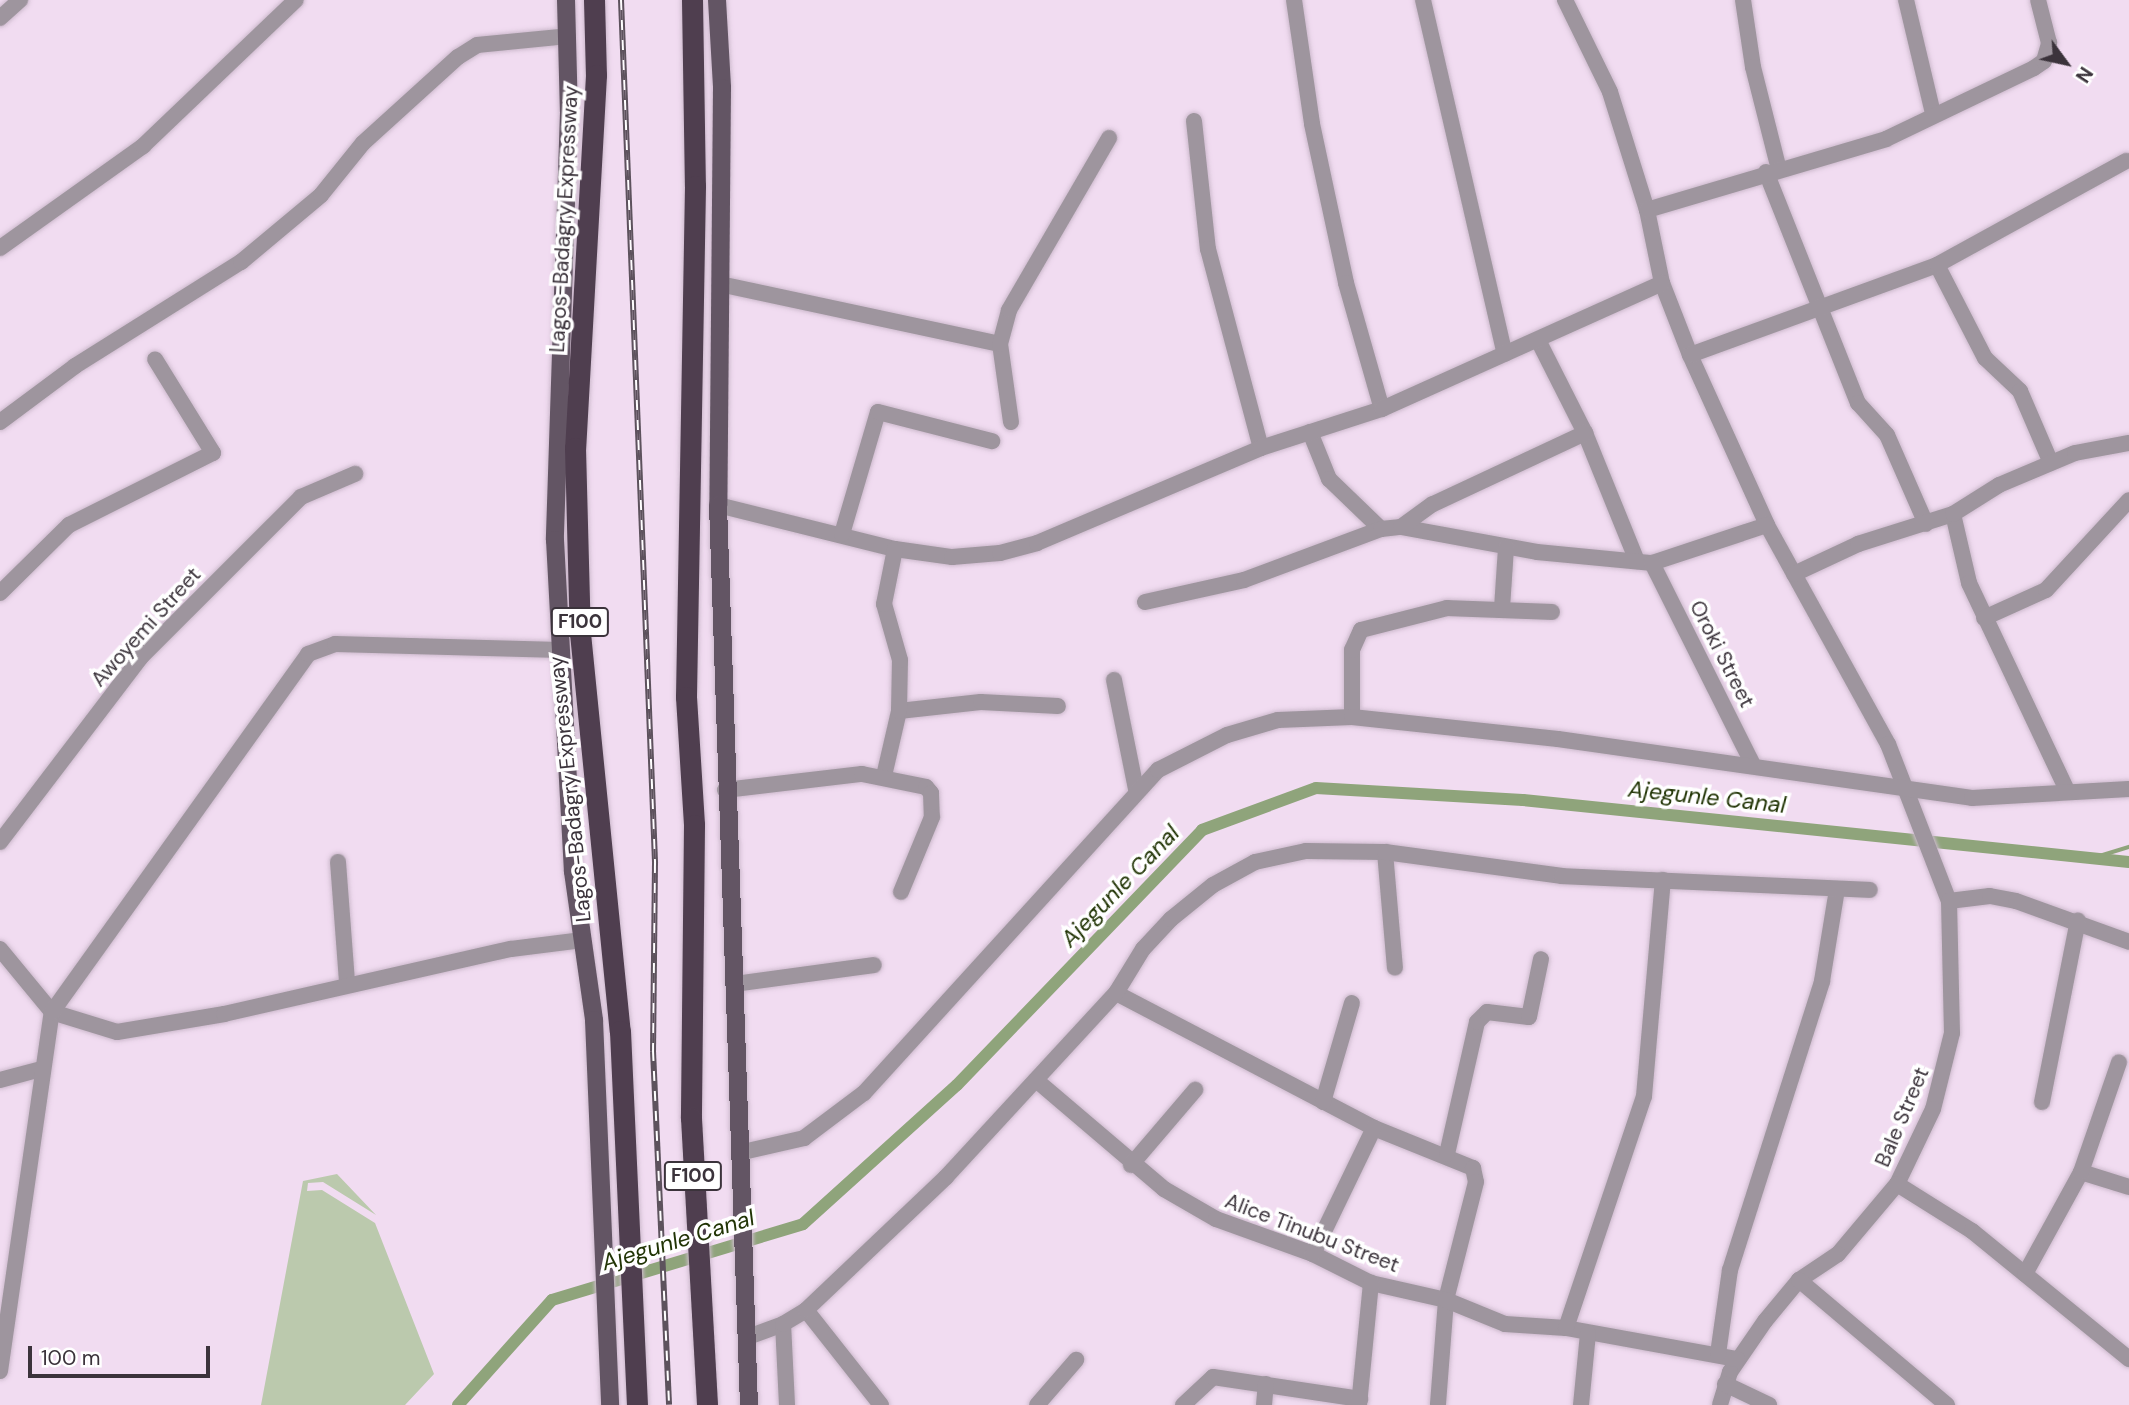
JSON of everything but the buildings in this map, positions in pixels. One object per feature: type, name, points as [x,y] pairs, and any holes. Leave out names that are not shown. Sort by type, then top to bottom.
[{"type":"highway","name":"Lagos-Badagry Expressway","points":[[594,0],[597,75],[575,448],[580,633],[620,1031],[637,1405]]},
{"type":"highway","name":"F100","points":[[692,0],[695,186],[686,697],[694,825],[695,1234],[707,1405]]},
{"type":"main road","name":"Lagos-Badagry Expressway","points":[[566,0],[568,36],[555,540],[573,872],[593,1020],[610,1405]]},
{"type":"main road","points":[[717,0],[720,284],[718,505],[725,790],[743,1152],[750,1405]]},
{"type":"street","points":[[0,18],[20,0]]},
{"type":"street","points":[[0,248],[143,146],[296,0]]},
{"type":"street","points":[[1294,0],[1312,124],[1346,282],[1382,409]]},
{"type":"street","points":[[1423,0],[1505,354]]},
{"type":"street","name":"Bale Street","points":[[1565,0],[1610,92],[1647,209],[1662,283],[1690,355],[1767,525],[1872,711],[1906,786],[1910,803],[1947,894],[1954,1000],[1945,1071],[1897,1184],[1838,1254],[1799,1280],[1737,1359],[1724,1384],[1720,1405]]},
{"type":"street","points":[[1743,0],[1772,169],[1818,312],[1857,403],[1887,435],[1926,524]]},
{"type":"street","points":[[1906,0],[1933,113]]},
{"type":"street","points":[[1647,209],[1772,169],[1886,139],[1933,113],[2044,61],[2049,43],[2039,0]]},
{"type":"street","points":[[0,422],[75,366],[241,262],[321,195],[363,143],[458,57],[477,45],[568,36]]},
{"type":"street","points":[[1194,121],[1208,249],[1261,448]]},
{"type":"street","points":[[1011,422],[1000,344],[1018,290],[1109,138]]},
{"type":"street","points":[[1690,355],[1818,312],[1937,265],[2126,161]]},
{"type":"street","points":[[1937,265],[1985,358],[2020,391],[2051,463]]},
{"type":"street","points":[[718,505],[895,549],[975,556],[1037,543],[1261,448],[1382,409],[1505,354],[1539,342],[1662,283]]},
{"type":"street","points":[[720,284],[1000,344]]},
{"type":"street","name":"Oroki Street","points":[[1539,342],[1585,433],[1644,562],[1753,765]]},
{"type":"street","points":[[0,593],[69,525],[213,453],[155,359]]},
{"type":"street","points":[[842,534],[878,412],[992,441]]},
{"type":"street","points":[[1310,432],[1329,480],[1381,528]]},
{"type":"street","points":[[1401,527],[1433,504],[1585,433]]},
{"type":"street","points":[[1794,574],[1858,544],[1953,514],[2051,463],[2129,443]]},
{"type":"street","name":"Awoyemi Street","points":[[0,842],[141,657],[301,497],[355,474]]},
{"type":"street","points":[[1984,618],[2046,590],[2129,500]]},
{"type":"street","points":[[1953,514],[1959,551],[1984,618],[2068,792]]},
{"type":"street","points":[[1145,602],[1244,580],[1381,528],[1401,527],[1506,547],[1644,562],[1767,525]]},
{"type":"street","points":[[1502,608],[1506,547]]},
{"type":"street","points":[[884,776],[899,711],[900,660],[884,604],[895,549]]},
{"type":"street","points":[[1352,717],[1352,650],[1361,630],[1432,609],[1502,608],[1552,612]]},
{"type":"street","points":[[0,1371],[41,1069],[52,1012],[308,654],[335,644],[561,650]]},
{"type":"street","points":[[1114,680],[1136,789]]},
{"type":"street","points":[[899,711],[981,702],[1058,706]]},
{"type":"street","points":[[743,1152],[804,1138],[864,1093],[933,1022],[1136,789],[1157,770],[1227,734],[1315,714],[1753,765],[1993,799],[2129,789]]},
{"type":"street","points":[[725,790],[841,775],[884,776],[926,787],[933,804],[901,892]]},
{"type":"street","points":[[748,1336],[783,1324],[806,1310],[887,1236],[1116,993],[1143,949],[1171,919],[1213,885],[1255,862],[1306,851],[1385,852],[1562,876],[1870,890]]},
{"type":"street","points":[[1385,852],[1395,968]]},
{"type":"street","points":[[338,862],[348,982]]},
{"type":"street","points":[[1566,1328],[1644,1096],[1663,880]]},
{"type":"street","points":[[1718,1354],[1723,1297],[1822,981],[1837,889]]},
{"type":"street","points":[[1947,894],[1990,896],[2078,921],[2129,942]]},
{"type":"street","points":[[2042,1102],[2078,921]]},
{"type":"street","points":[[0,949],[52,1012],[117,1032],[224,1014],[348,982],[582,940]]},
{"type":"street","points":[[1447,1154],[1477,1022],[1487,1012],[1529,1017],[1541,959]]},
{"type":"street","points":[[734,984],[874,965]]},
{"type":"street","points":[[1116,993],[1374,1128],[1447,1154],[1473,1168],[1476,1182],[1446,1300],[1438,1405]]},
{"type":"street","points":[[1324,1102],[1352,1003]]},
{"type":"street","points":[[2025,1274],[2081,1172],[2119,1062]]},
{"type":"street","points":[[0,1080],[41,1069]]},
{"type":"street","name":"Alice Tinubu Street","points":[[1036,1080],[1130,1165],[1216,1219],[1313,1254],[1371,1283],[1446,1300],[1505,1324],[1566,1328],[1737,1359]]},
{"type":"street","points":[[1130,1165],[1195,1090]]},
{"type":"street","points":[[1313,1254],[1374,1128]]},
{"type":"street","points":[[2081,1172],[2129,1187]]},
{"type":"street","points":[[1897,1184],[1972,1231],[2129,1359]]},
{"type":"street","points":[[1799,1280],[1947,1405]]},
{"type":"street","points":[[1183,1405],[1213,1377],[1359,1402],[1371,1283]]},
{"type":"street","points":[[806,1310],[881,1405]]},
{"type":"street","points":[[783,1324],[787,1405]]},
{"type":"street","points":[[1581,1405],[1588,1334]]},
{"type":"street","points":[[1037,1405],[1076,1360]]},
{"type":"street","points":[[1264,1405],[1266,1384]]},
{"type":"street","points":[[1724,1384],[1769,1405]]},
{"type":"green space","points":[[337,1174],[376,1215],[323,1182],[308,1183],[307,1191],[322,1190],[375,1223],[434,1374],[405,1405],[261,1405],[303,1181]]},
{"type":"waterway","name":"Ajegunle Canal","points":[[458,1405],[552,1300],[803,1224],[957,1085],[1202,830],[1316,788],[1523,800],[2129,862]]},
{"type":"waterway","points":[[2093,858],[2129,847]]},
{"type":"railway","points":[[621,0],[655,863],[653,1051],[669,1405]]}]
